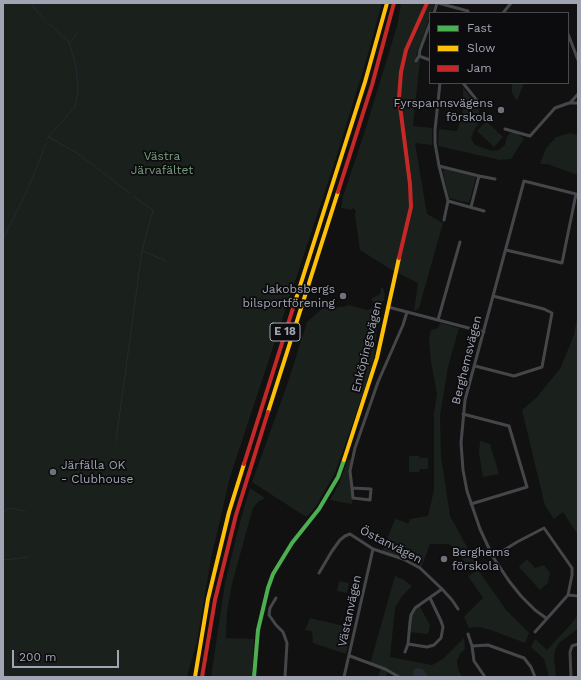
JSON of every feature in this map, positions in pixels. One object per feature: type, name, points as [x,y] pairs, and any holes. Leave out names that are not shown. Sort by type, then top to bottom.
[{"type":"main road","name":"E 18","points":[[195,677],[196,663],[214,570],[232,499],[363,89],[387,3]]},
{"type":"main road","name":"E 18","points":[[202,677],[215,600],[238,508],[370,92],[394,3]]},
{"type":"main road","name":"Enköpingsvägen","points":[[254,677],[258,630],[268,588],[273,574],[282,557],[319,509],[338,477],[377,358],[411,207],[410,184],[399,98],[402,61],[427,3]]},
{"type":"main road","points":[[191,677],[196,663]]},
{"type":"street","points":[[438,3],[468,11]]},
{"type":"street","points":[[504,12],[511,3]]},
{"type":"street","points":[[416,60],[419,56],[429,25]]},
{"type":"street","points":[[425,35],[429,37]]},
{"type":"street","points":[[569,37],[578,60]]},
{"type":"street","points":[[419,56],[429,60]]},
{"type":"street","points":[[440,84],[435,136],[439,166],[448,201],[444,220]]},
{"type":"street","points":[[465,84],[479,103]]},
{"type":"street","points":[[569,103],[578,94]]},
{"type":"street","points":[[505,129],[530,136],[555,108],[569,103],[578,103]]},
{"type":"street","points":[[439,166],[494,179]]},
{"type":"street","points":[[471,207],[479,176]]},
{"type":"street","name":"Berghemsvägen","points":[[506,250],[562,263],[576,194],[524,181],[465,400],[463,414],[461,443],[463,470],[467,491],[480,529],[493,557],[509,581],[521,596],[535,610],[546,618]]},
{"type":"street","points":[[448,201],[484,211]]},
{"type":"street","points":[[438,320],[460,242]]},
{"type":"street","points":[[475,366],[514,376],[542,367],[552,313],[544,309],[493,296]]},
{"type":"street","points":[[388,307],[484,332]]},
{"type":"street","points":[[352,488],[371,489],[370,500],[353,498],[350,471],[355,448],[378,382],[403,326],[407,312]]},
{"type":"street","points":[[463,414],[510,426],[526,487],[471,504]]},
{"type":"street","points":[[493,557],[544,528],[572,568],[568,595],[535,632]]},
{"type":"street","name":"Östanvägen","points":[[319,573],[332,551],[345,536],[350,534],[373,549],[411,563],[423,571],[442,589],[458,609]]},
{"type":"street","name":"Västanvägen","points":[[344,677],[350,656],[373,549]]},
{"type":"street","points":[[405,652],[408,644],[411,615],[415,608],[442,589]]},
{"type":"street","points":[[568,595],[578,596]]},
{"type":"street","points":[[276,598],[270,608],[269,615],[276,625],[284,632],[287,643],[285,677]]},
{"type":"street","points":[[408,644],[426,647],[434,645],[441,638],[443,627],[430,598]]},
{"type":"street","points":[[468,634],[472,646],[474,661],[485,677]]},
{"type":"street","points":[[571,677],[570,652],[572,646],[578,644]]},
{"type":"street","points":[[472,646],[488,645],[524,658],[531,667],[535,677]]},
{"type":"street","points":[[350,656],[385,669],[399,677]]},
{"type":"green space","name":"Västra Järvafältet","points":[[3,3],[382,3],[336,158],[230,477],[211,559],[197,642],[187,677],[3,677]]},
{"type":"green space","points":[[401,3],[435,3],[431,12],[429,12],[429,19],[416,56],[420,60],[413,126],[432,128],[432,145],[415,143],[427,214],[443,223],[419,308],[414,311],[418,283],[390,269],[360,250],[355,215],[356,211],[353,208],[351,210],[341,208],[343,196],[364,134],[397,26]]},
{"type":"green space","points":[[512,84],[524,84],[517,101],[512,93]]},
{"type":"green space","points":[[463,88],[478,106],[481,120],[474,130],[471,139],[475,145],[492,151],[499,150],[505,145],[507,137],[510,133],[516,133],[524,139],[511,159],[500,160],[438,146],[439,129],[457,131],[463,110]]},
{"type":"green space","points":[[486,121],[503,137],[494,147],[477,131]]},
{"type":"green space","points":[[570,133],[578,135],[578,175],[547,164],[540,164],[546,148],[556,137]]},
{"type":"green space","points":[[444,169],[476,177],[469,203],[449,198],[443,173]]},
{"type":"green space","points":[[381,287],[383,288],[385,295],[377,327],[374,358],[363,394],[335,473],[315,508],[306,517],[252,482],[287,385],[307,322],[324,307],[343,307],[349,305],[367,310],[376,307],[371,299],[380,294]]},
{"type":"green space","points":[[578,312],[578,535],[563,512],[554,519],[545,506],[522,410],[536,398],[560,369],[574,335]]},
{"type":"green space","points":[[440,323],[459,328],[448,367],[440,416],[441,456],[450,516],[477,565],[469,570],[456,548],[448,544],[430,544],[421,568],[412,562],[414,555],[408,552],[404,560],[382,552],[395,519],[408,524],[410,519],[428,516],[434,490],[434,414],[437,394],[431,362],[429,340],[431,330],[438,328]]},
{"type":"green space","points":[[480,441],[490,444],[499,474],[483,477],[479,453]]},
{"type":"green space","points":[[409,456],[428,458],[428,469],[420,469],[419,472],[409,472]]},
{"type":"green space","points":[[348,459],[353,460],[350,471],[353,498],[352,504],[330,500],[339,484]]},
{"type":"green space","points":[[250,488],[265,498],[258,502],[253,508],[232,584],[227,612],[226,638],[254,639],[252,677],[211,677],[225,583]]},
{"type":"green space","points":[[527,559],[535,568],[544,565],[550,573],[548,583],[540,590],[519,567]]},
{"type":"green space","points":[[478,570],[507,611],[529,633],[525,643],[491,630],[479,627],[469,628],[464,617],[483,598],[468,576]]},
{"type":"green space","points":[[395,576],[412,586],[402,596],[395,608],[390,657],[432,665],[443,659],[464,638],[465,649],[460,654],[457,661],[458,669],[462,677],[399,677],[388,671],[386,677],[378,677],[381,668],[370,664]]},
{"type":"green space","points":[[339,581],[349,583],[347,593],[337,591]]},
{"type":"green space","points":[[419,605],[430,625],[429,632],[427,634],[409,632],[411,615]]},
{"type":"green space","points":[[578,615],[578,629],[560,642],[555,650],[554,656],[556,677],[549,677],[544,659],[531,647],[535,639],[547,650]]},
{"type":"green space","points":[[310,618],[352,628],[346,654],[313,643],[312,631],[305,630]]},
{"type":"shaded area","points":[[419,668],[424,670],[428,677],[413,677],[414,669]]},
{"type":"waterway","points":[[30,3],[45,20]]},
{"type":"waterway","points":[[47,140],[75,107],[78,91],[76,66],[69,42],[49,24]]},
{"type":"waterway","points":[[70,42],[78,31]]},
{"type":"waterway","points":[[49,137],[80,155],[131,194]]},
{"type":"waterway","points":[[3,239],[28,189],[46,144]]},
{"type":"waterway","points":[[134,197],[153,210],[142,251],[166,261]]},
{"type":"waterway","points":[[116,441],[142,251]]},
{"type":"waterway","points":[[3,512],[9,508],[25,511]]},
{"type":"waterway","points":[[3,560],[29,557]]},
{"type":"traffic: fast","points":[[254,677],[258,630],[268,588],[273,574],[292,543],[319,509],[338,477],[344,460]]},
{"type":"traffic: slow","points":[[294,305],[365,82],[387,3]]},
{"type":"traffic: slow","points":[[268,412],[338,192]]},
{"type":"traffic: slow","points":[[344,460],[377,358],[399,258]]},
{"type":"traffic: slow","points":[[195,677],[208,599],[229,512],[244,464]]},
{"type":"traffic: jam","points":[[338,192],[372,85],[394,3]]},
{"type":"traffic: jam","points":[[399,258],[411,207],[410,184],[399,98],[401,72],[406,50],[427,3]]},
{"type":"traffic: jam","points":[[244,464],[294,305]]},
{"type":"traffic: jam","points":[[202,677],[215,600],[236,515],[268,412]]},
{"type":"place","name":"Fyrspannsvägens förskola","points":[[501,110]]},
{"type":"place","name":"Jakobsbergs bilsportförening","points":[[343,296]]},
{"type":"place","name":"Järfälla OK - Clubhouse","points":[[53,472]]},
{"type":"place","name":"Berghems förskola","points":[[444,559]]}]
